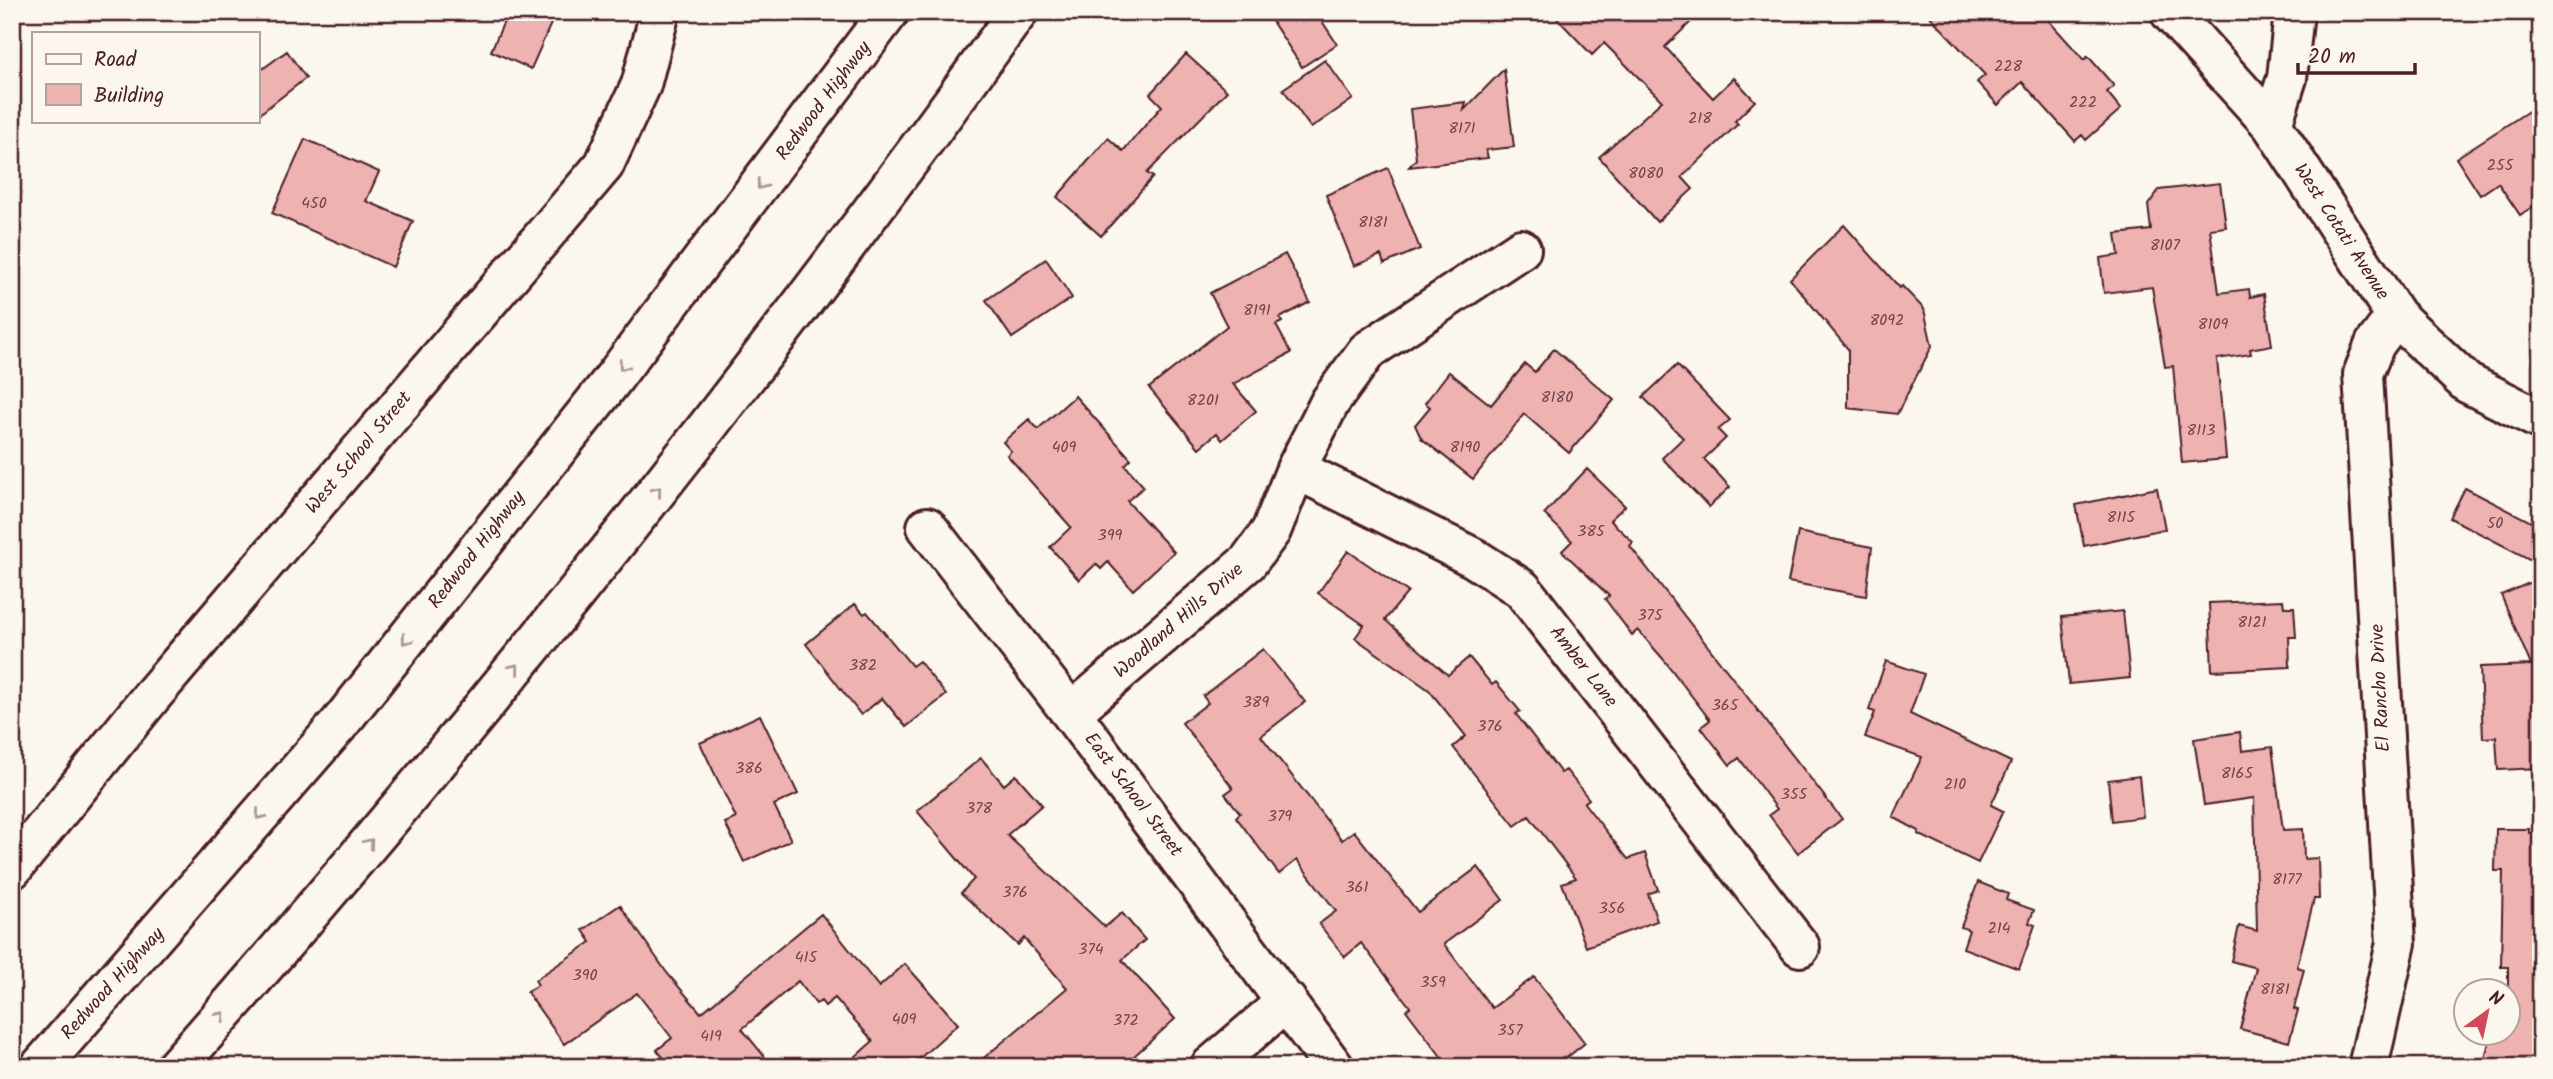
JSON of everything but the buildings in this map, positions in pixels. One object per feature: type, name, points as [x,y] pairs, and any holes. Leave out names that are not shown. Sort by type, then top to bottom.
[{"type":"main road","name":"West School Street","points":[[12,869],[160,687],[604,166],[641,85],[660,12]]},
{"type":"main road","name":"Redwood Highway","points":[[40,1067],[340,723],[610,383],[889,12]]},
{"type":"main road","points":[[176,1067],[457,740],[671,473],[888,192],[1018,12]]},
{"type":"main road","name":"West Cotati Avenue","points":[[2170,12],[2272,125],[2396,316],[2467,383],[2541,420]]},
{"type":"main road","points":[[2272,125],[2287,78],[2294,12]]},
{"type":"main road","name":"Woodland Hills Drive","points":[[1071,713],[1248,562],[1271,531],[1296,469],[1330,402],[1367,351],[1521,249]]},
{"type":"main road","name":"El Rancho Drive","points":[[2368,1067],[2396,943],[2363,374],[2375,344],[2396,316]]},
{"type":"main road","name":"Amber Lane","points":[[1296,469],[1474,558],[1522,589],[1800,947]]},
{"type":"main road","name":"East School Street","points":[[927,527],[1071,713],[1287,1000],[1334,1067]]},
{"type":"main road","points":[[1210,1067],[1287,1000]]}]
